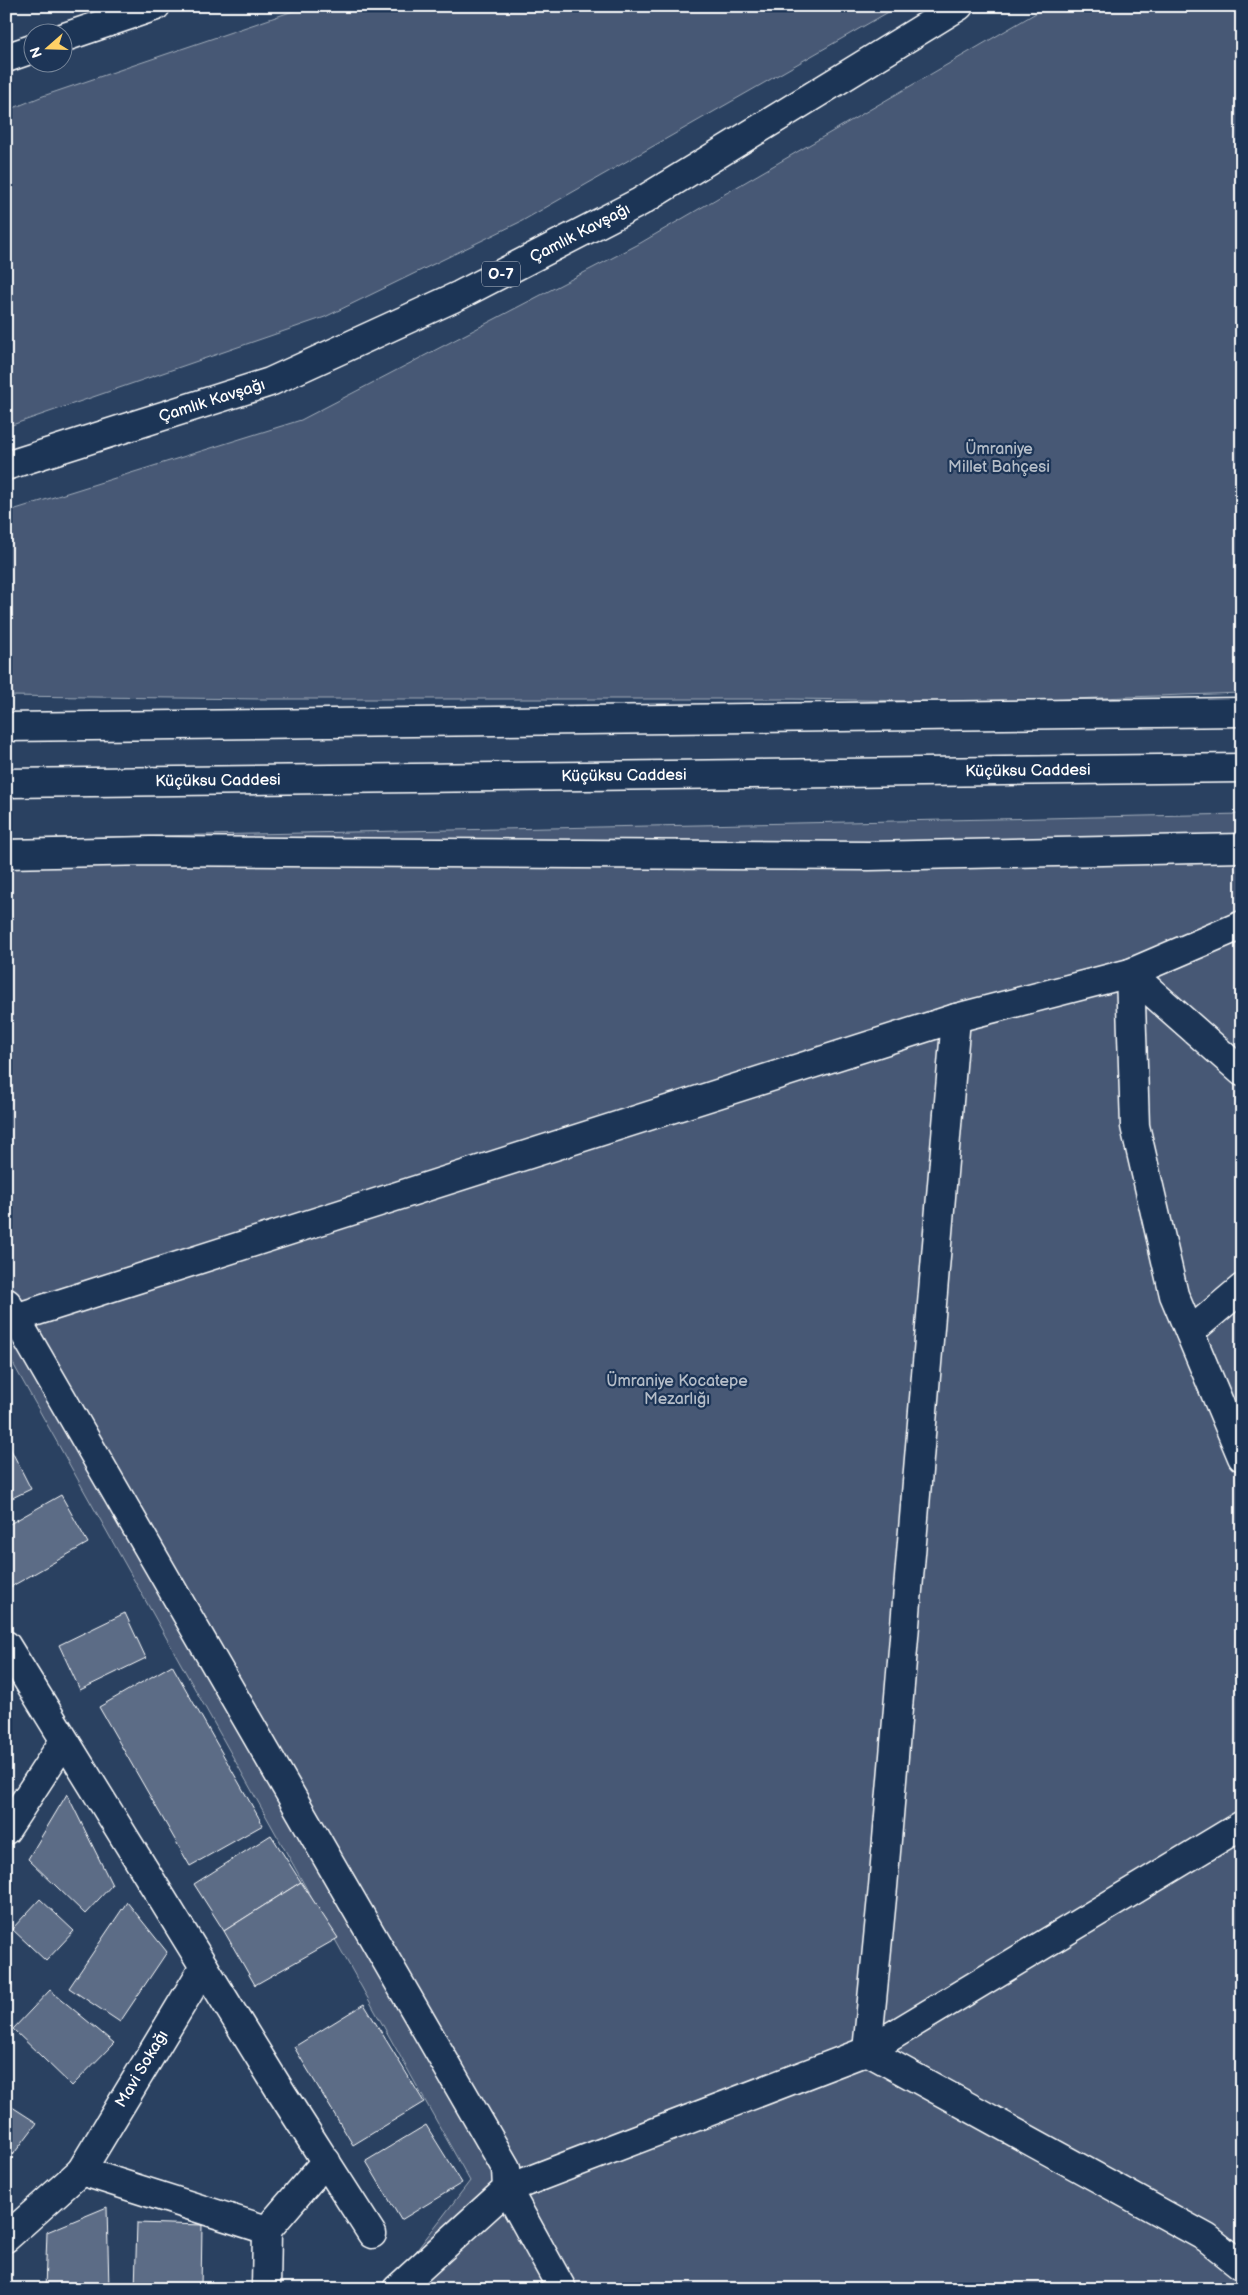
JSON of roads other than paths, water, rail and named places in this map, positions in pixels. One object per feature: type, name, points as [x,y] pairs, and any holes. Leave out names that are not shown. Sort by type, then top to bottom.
[{"type":"main road","points":[[72,35],[156,6]]},
{"type":"main road","name":"Çamlık Kavşağı","points":[[6,466],[270,382],[460,296],[640,202],[959,6]]},
{"type":"main road","points":[[6,58],[22,52]]},
{"type":"main road","points":[[6,727],[1242,712]]},
{"type":"main road","name":"Küçüksu Caddesi","points":[[6,783],[1242,768]]},
{"type":"main road","points":[[6,854],[160,852],[869,856],[1242,848]]},
{"type":"main road","points":[[562,2289],[507,2189],[506,2168],[10,1310],[956,1018],[1130,974],[1242,925]]},
{"type":"main road","points":[[1130,974],[1242,1072]]},
{"type":"main road","points":[[1130,974],[1135,1126],[1174,1295],[1242,1457]]},
{"type":"main road","points":[[867,2051],[883,1887],[956,1018]]},
{"type":"main road","points":[[1190,1332],[1242,1288]]},
{"type":"main road","points":[[6,1645],[204,1967],[372,2234]]},
{"type":"main road","points":[[6,1830],[64,1741]]},
{"type":"main road","points":[[397,2289],[507,2189],[867,2051],[1242,1825]]},
{"type":"main road","name":"Mavi Sokağı","points":[[6,2238],[81,2171],[204,1967]]},
{"type":"main road","points":[[867,2051],[1207,2238],[1242,2266]]},
{"type":"main road","points":[[266,2289],[267,2230],[326,2161]]},
{"type":"main road","points":[[81,2171],[267,2230]]},
{"type":"park label","name":"Ümraniye Millet Bahçesi","points":[[999,458]]},
{"type":"park label","name":"Ümraniye Kocatepe Mezarlığı","points":[[677,1390]]}]
